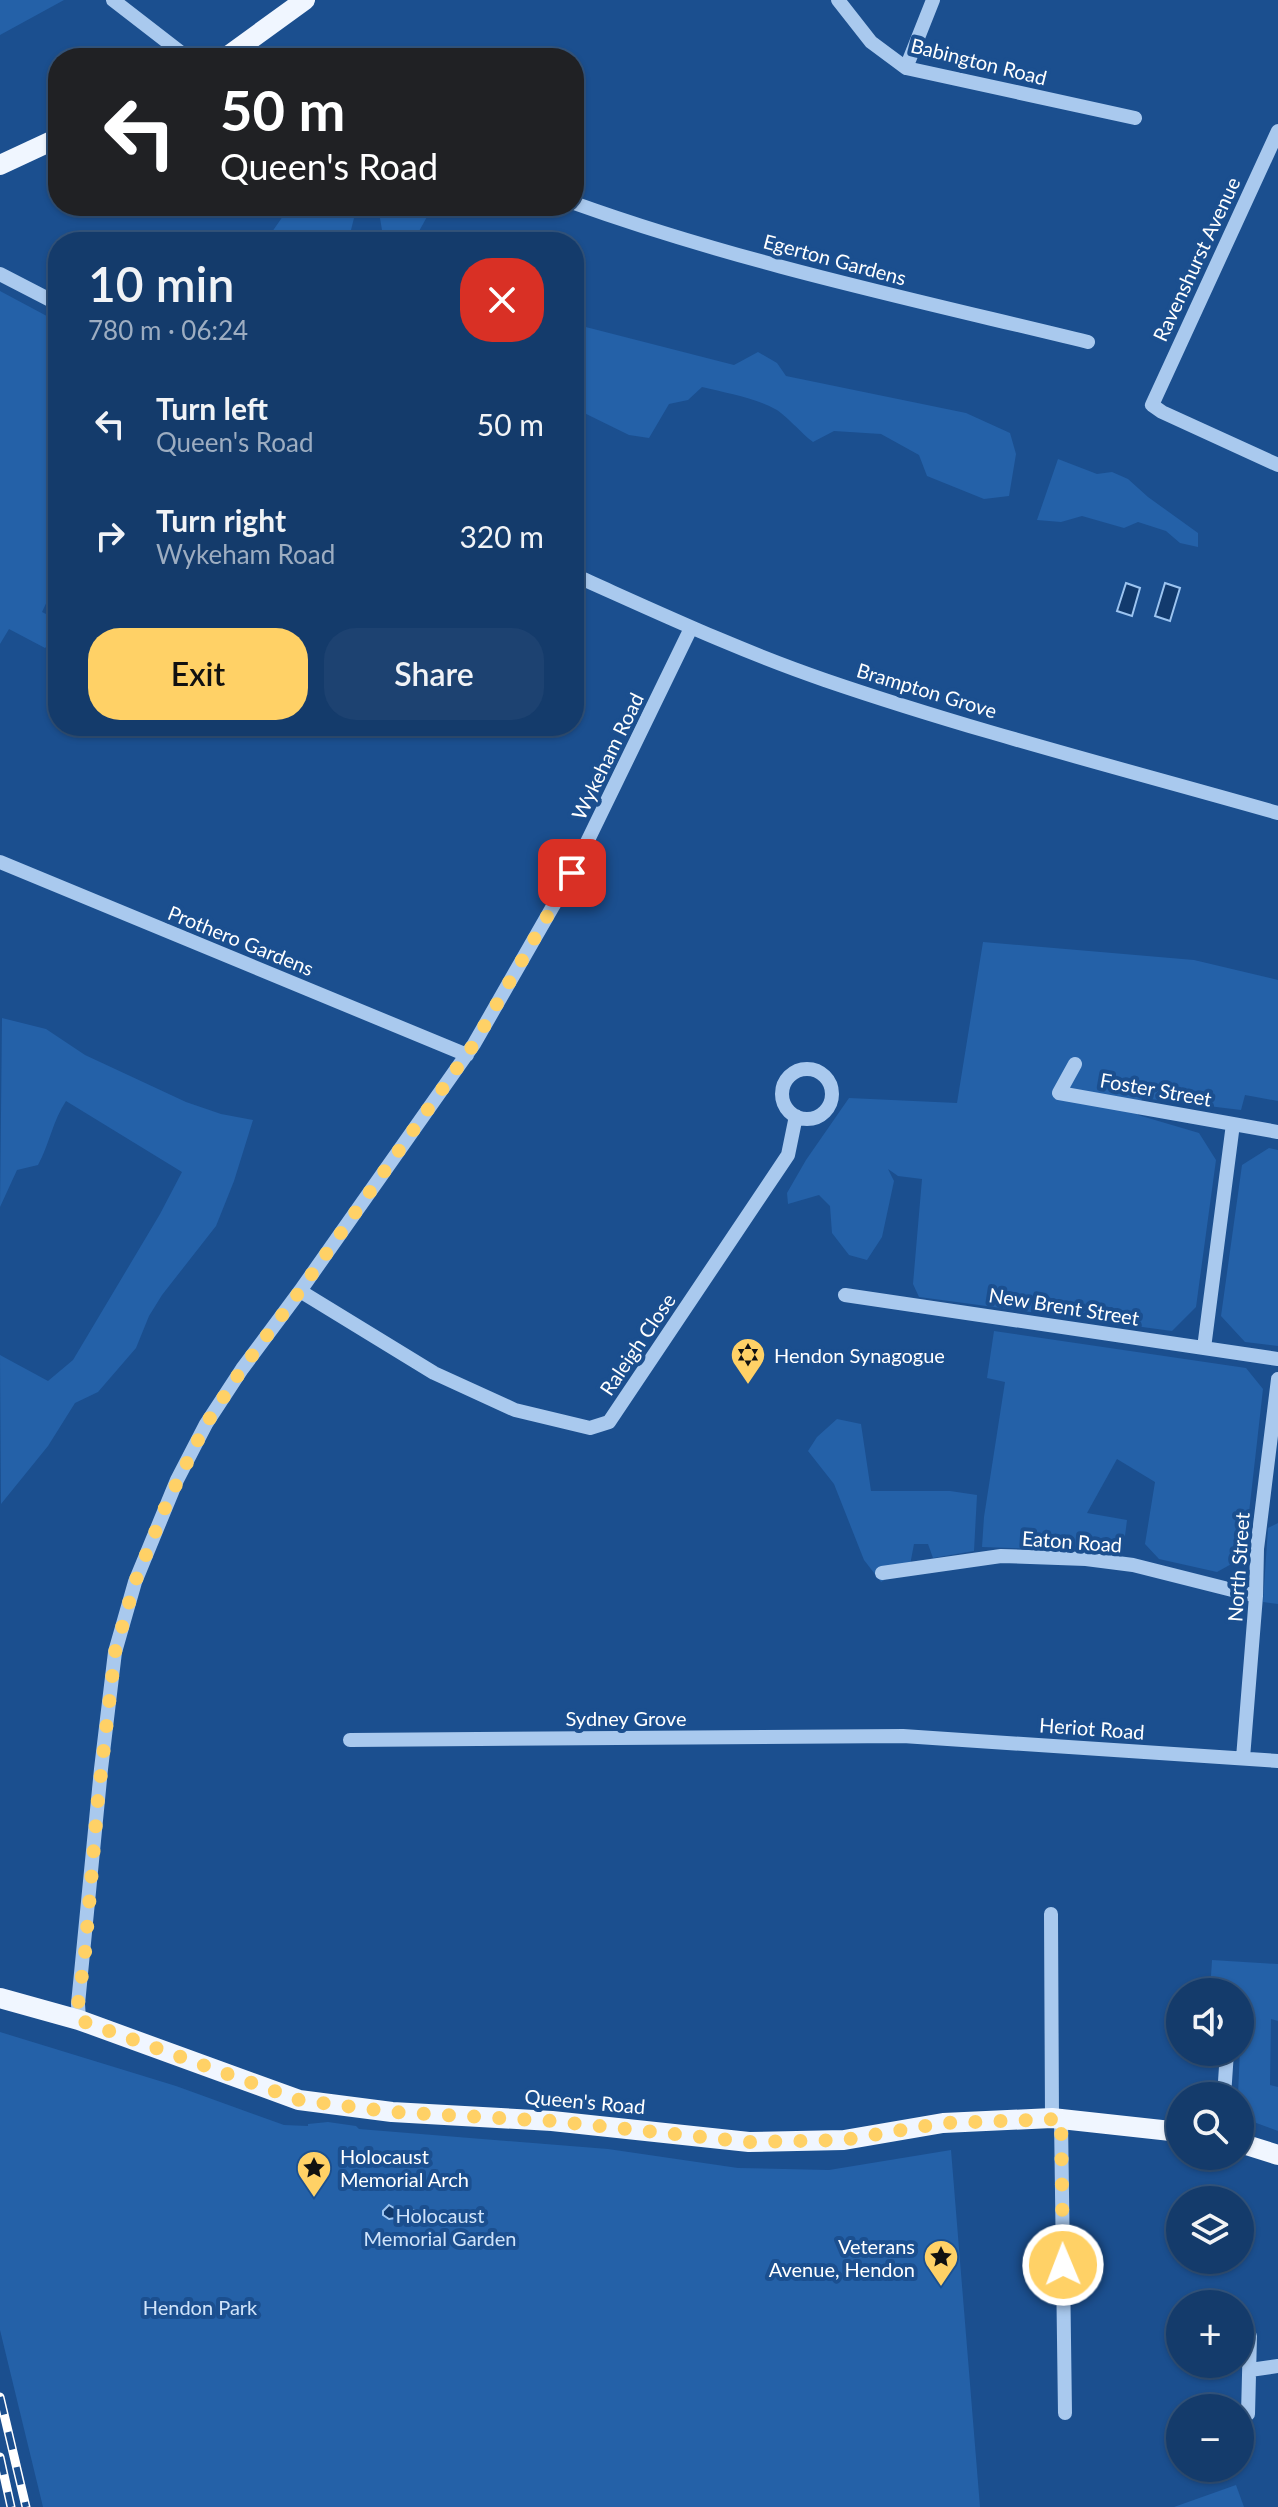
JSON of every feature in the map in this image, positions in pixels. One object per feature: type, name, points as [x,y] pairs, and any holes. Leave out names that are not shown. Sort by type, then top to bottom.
[{"type":"main road","points":[[239,48],[305,0]]},
{"type":"main road","points":[[0,165],[48,143]]},
{"type":"main road","name":"Queen's Road","points":[[0,1998],[79,2020],[299,2100],[392,2112],[552,2121],[749,2142],[844,2140],[943,2123],[1056,2118],[1166,2130]]},
{"type":"main road","points":[[1254,2147],[1278,2155]]},
{"type":"street","points":[[113,0],[175,48]]},
{"type":"street","name":"Babington Road","points":[[838,0],[871,42],[906,68],[1135,118]]},
{"type":"street","points":[[906,68],[933,0]]},
{"type":"street","name":"Ravenshurst Avenue","points":[[1278,131],[1152,405],[1278,465]]},
{"type":"street","name":"Egerton Gardens","points":[[584,207],[630,223],[888,294],[1088,342]]},
{"type":"street","points":[[0,274],[48,299]]},
{"type":"street","name":"Brampton Grove","points":[[584,580],[691,628],[824,680],[1278,813]]},
{"type":"street","name":"Wykeham Road","points":[[79,2020],[99,1784],[115,1652],[135,1582],[177,1480],[206,1424],[242,1369],[467,1055],[572,873],[691,628]]},
{"type":"street","name":"Prothero Gardens","points":[[0,862],[467,1055]]},
{"type":"street","name":"Foster Street","points":[[1075,1064],[1059,1093],[1278,1132]]},
{"type":"street","name":"Raleigh Close","points":[[300,1291],[434,1373],[515,1410],[590,1428],[609,1422],[788,1155],[796,1116]]},
{"type":"street","points":[[1204,1348],[1233,1124]]},
{"type":"street","name":"New Brent Street","points":[[845,1295],[1278,1359]]},
{"type":"street","name":"North Street","points":[[1243,1758],[1257,1549],[1278,1379]]},
{"type":"street","name":"Eaton Road","points":[[882,1573],[1001,1556],[1086,1559],[1133,1565],[1256,1596]]},
{"type":"street","name":"Heriot Road","points":[[903,1736],[1278,1761]]},
{"type":"street","name":"Sydney Grove","points":[[350,1740],[903,1736]]},
{"type":"street","points":[[1051,1914],[1065,2413]]},
{"type":"street","points":[[1254,2369],[1278,2366]]},
{"type":"green space","points":[[0,0],[64,0],[0,35]]},
{"type":"green space","points":[[283,216],[354,216],[350,232],[272,232]]},
{"type":"green space","points":[[380,216],[427,216],[419,232],[382,230]]},
{"type":"green space","points":[[0,291],[48,317],[48,599],[42,612],[48,615],[48,645],[45,648],[9,629],[0,644]]},
{"type":"green space","points":[[584,327],[734,365],[758,352],[777,363],[786,376],[966,413],[1010,433],[1016,454],[1009,496],[984,499],[927,476],[919,455],[881,434],[834,431],[813,442],[784,415],[767,405],[702,387],[688,400],[669,404],[649,438],[629,435],[584,413]]},
{"type":"green space","points":[[1058,459],[1097,474],[1112,472],[1128,479],[1198,533],[1198,547],[1180,543],[1166,531],[1138,522],[1124,528],[1082,516],[1061,522],[1037,520]]},
{"type":"green space","points":[[983,942],[1194,960],[1278,980],[1278,1101],[1245,1095],[1241,1110],[1142,1098],[1138,1115],[1199,1133],[1216,1160],[1196,1307],[1172,1331],[919,1297],[913,1284],[922,1179],[898,1176],[888,1169],[894,1181],[882,1237],[867,1260],[849,1255],[832,1233],[830,1206],[819,1195],[788,1204],[787,1193],[849,1098],[957,1103]]},
{"type":"green space","points":[[2,1018],[46,1029],[85,1055],[186,1102],[221,1114],[253,1120],[216,1226],[162,1295],[149,1316],[136,1348],[98,1392],[75,1403],[48,1446],[1,1504],[0,1355],[48,1381],[73,1360],[182,1172],[66,1101],[38,1165],[17,1170],[0,1207]]},
{"type":"green space","points":[[1269,1148],[1278,1150],[1278,1346],[1245,1342],[1221,1316],[1242,1165]]},
{"type":"green space","points":[[994,1331],[1246,1368],[1263,1389],[1244,1557],[1217,1572],[1159,1559],[1145,1544],[1155,1482],[1117,1459],[1087,1513],[1127,1520],[1123,1552],[982,1547],[1005,1382],[987,1378]]},
{"type":"green space","points":[[837,1419],[861,1424],[871,1491],[950,1491],[977,1495],[974,1551],[933,1558],[928,1544],[914,1544],[910,1565],[881,1582],[864,1560],[834,1484],[808,1451],[817,1437]]},
{"type":"green space","points":[[1278,1523],[1278,1604],[1263,1602],[1268,1528]]},
{"type":"green space","points":[[1212,1960],[1278,1964],[1278,2021],[1271,2019],[1270,2085],[1278,2087],[1278,2131],[1254,2122],[1254,2082],[1239,2082],[1239,2066],[1254,2066],[1254,1978],[1211,1978]]},
{"type":"green space","name":"Hendon Park","points":[[0,2032],[176,2086],[284,2125],[308,2126],[328,2122],[359,2129],[608,2149],[738,2168],[829,2170],[951,2150],[980,2507],[43,2507],[0,2330]]},
{"type":"green space","points":[[1236,2485],[1244,2507],[1174,2507]]},
{"type":"shaded area","points":[[1126,583],[1140,588],[1132,616],[1117,611]]},
{"type":"shaded area","points":[[1165,583],[1180,588],[1170,621],[1155,616]]},
{"type":"shaded area","points":[[389,2205],[399,2211],[415,2210],[420,2213],[421,2219],[412,2225],[401,2219],[389,2219],[383,2211]]},
{"type":"railway","points":[[0,2397],[26,2507]]},
{"type":"railway","points":[[0,2457],[11,2507]]},
{"type":"place","name":"Hendon Synagogue","points":[[748,1386]]},
{"type":"place","name":"Holocaust Memorial Arch","points":[[314,2199]]},
{"type":"place","name":"Veterans Avenue, Hendon","points":[[941,2288]]},
{"type":"route","points":[[572,873],[474,1044],[242,1369],[206,1424],[167,1503],[135,1582],[115,1652],[98,1799],[79,2020],[299,2100],[392,2112],[552,2121],[749,2142],[844,2140],[943,2123],[1061,2119],[1063,2265]]},
{"type":"park label","name":"Holocaust Memorial Garden","points":[[440,2226]]}]
